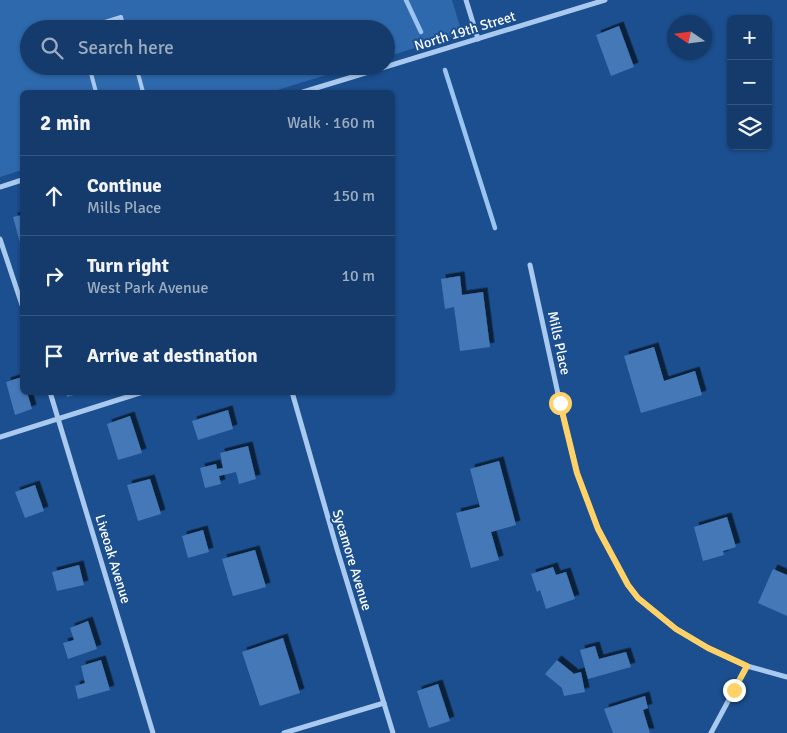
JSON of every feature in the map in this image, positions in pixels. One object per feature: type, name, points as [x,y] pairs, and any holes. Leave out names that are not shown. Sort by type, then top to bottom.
[{"type":"street","points":[[466,0],[478,39]]},
{"type":"street","name":"North 19th Street","points":[[395,64],[605,0]]},
{"type":"street","name":"North 19th Street","points":[[310,90],[359,75]]},
{"type":"street","points":[[0,187],[20,181]]},
{"type":"street","points":[[0,239],[20,299]]},
{"type":"street","name":"Mills Place","points":[[530,265],[577,473],[598,529],[628,585],[638,598],[676,629],[708,648],[747,666],[787,677]]},
{"type":"street","name":"Liveoak Avenue","points":[[51,395],[153,733]]},
{"type":"street","points":[[0,437],[133,395]]},
{"type":"street","name":"Sycamore Avenue","points":[[293,395],[393,733]]},
{"type":"street","points":[[711,733],[747,666]]},
{"type":"street","points":[[284,733],[384,702]]},
{"type":"lane","points":[[111,20],[121,17],[122,20]]},
{"type":"lane","points":[[91,75],[95,90]]},
{"type":"lane","points":[[138,75],[142,90]]},
{"type":"shaded area","points":[[0,0],[452,0],[462,33],[395,54],[395,20],[20,20],[20,75],[326,75],[277,90],[20,90],[20,171],[0,177]]},
{"type":"building","points":[[619,26],[634,67],[611,76],[596,35]]},
{"type":"building","points":[[20,215],[20,243],[13,217]]},
{"type":"building","points":[[460,276],[462,295],[483,292],[490,347],[460,351],[454,307],[445,309],[441,279]]},
{"type":"building","points":[[654,347],[664,381],[695,371],[702,395],[641,413],[624,356]]},
{"type":"building","points":[[20,378],[20,395],[28,395],[32,409],[15,415],[6,382]]},
{"type":"building","points":[[228,410],[233,429],[198,440],[192,421]]},
{"type":"building","points":[[130,416],[142,453],[118,460],[107,424]]},
{"type":"building","points":[[248,446],[256,479],[239,484],[236,472],[219,476],[221,484],[205,488],[200,468],[216,464],[217,469],[223,468],[220,453]]},
{"type":"building","points":[[499,461],[516,525],[491,532],[499,560],[471,568],[456,513],[480,507],[470,469]]},
{"type":"building","points":[[150,479],[161,514],[138,521],[127,485]]},
{"type":"building","points":[[35,485],[44,511],[25,518],[15,492]]},
{"type":"building","points":[[727,517],[736,547],[723,551],[724,555],[703,561],[694,527]]},
{"type":"building","points":[[203,530],[209,552],[188,558],[182,536]]},
{"type":"building","points":[[255,550],[266,587],[233,596],[222,559]]},
{"type":"building","points":[[79,565],[84,585],[57,591],[52,572]]},
{"type":"building","points":[[553,567],[556,575],[566,572],[575,599],[546,609],[540,590],[537,592],[531,574]]},
{"type":"building","points":[[773,569],[787,575],[787,616],[758,603]]},
{"type":"building","points":[[88,621],[97,649],[68,659],[63,643],[74,640],[70,628]]},
{"type":"building","points":[[283,638],[300,693],[260,706],[242,652]]},
{"type":"building","points":[[595,646],[599,659],[626,652],[631,667],[588,679],[580,650]]},
{"type":"building","points":[[101,660],[110,690],[78,699],[75,686],[85,683],[81,666]]},
{"type":"building","points":[[557,660],[573,674],[581,672],[585,692],[564,696],[562,688],[545,674]]},
{"type":"building","points":[[438,684],[450,721],[429,728],[417,691]]},
{"type":"building","points":[[645,696],[648,708],[643,710],[650,733],[613,733],[604,709]]},
{"type":"waterway","points":[[406,0],[421,32]]},
{"type":"waterway","points":[[445,70],[495,228]]},
{"type":"route","points":[[560,403],[577,473],[598,529],[617,567],[638,598],[676,629],[708,648],[747,666],[734,690]]}]
